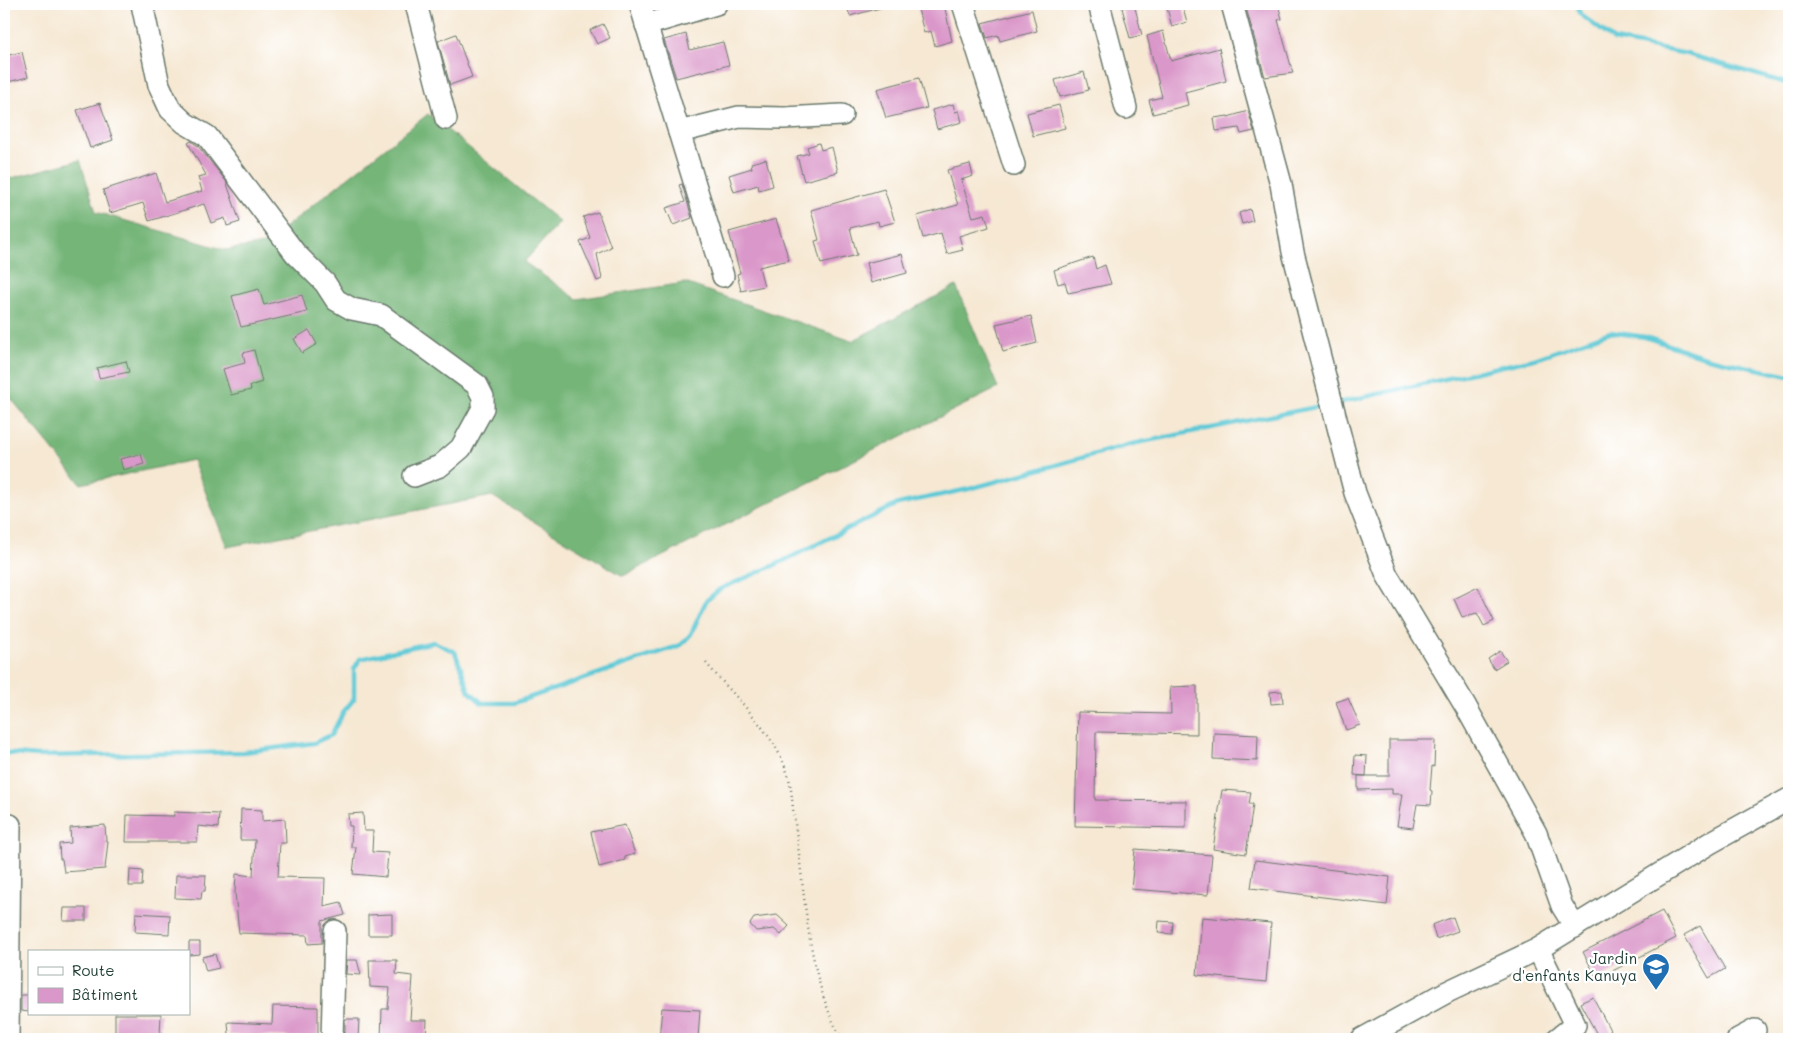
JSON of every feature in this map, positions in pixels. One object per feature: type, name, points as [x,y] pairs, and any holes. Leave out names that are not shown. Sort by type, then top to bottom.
[{"type":"street","points":[[142,4],[159,85],[170,109],[185,123],[206,136],[295,253],[325,283],[336,300],[352,309],[382,315],[477,385],[483,397],[483,408],[461,448],[440,466],[414,476]]},
{"type":"street","points":[[416,4],[446,119]]},
{"type":"street","points":[[640,4],[723,276]]},
{"type":"street","points":[[646,25],[716,4]]},
{"type":"street","points":[[963,4],[1014,165]]},
{"type":"street","points":[[1098,4],[1126,108]]},
{"type":"street","points":[[1232,4],[1279,175],[1293,252],[1355,493],[1387,575],[1466,707],[1536,833],[1562,906],[1575,927]]},
{"type":"street","points":[[679,132],[740,117],[784,118],[842,115]]},
{"type":"street","points":[[1362,1039],[1447,992],[1538,949],[1710,843],[1789,799]]},
{"type":"street","points":[[8,1039],[10,825]]},
{"type":"street","points":[[332,1039],[335,931]]},
{"type":"street","points":[[1538,949],[1575,1025],[1556,1039]]},
{"type":"path","points":[[706,663],[767,733],[787,772],[807,925],[821,986],[842,1039]]},
{"type":"green space","points":[[428,114],[560,222],[524,262],[577,299],[685,283],[852,341],[956,286],[998,388],[623,576],[492,496],[227,547],[193,460],[81,484],[4,390],[4,180],[80,160],[96,212],[226,250],[264,244]]},
{"type":"building","points":[[846,4],[883,4],[884,7],[850,16]]},
{"type":"building","points":[[944,4],[952,41],[935,46],[931,31],[924,33],[918,9]]},
{"type":"building","points":[[1134,4],[1142,35],[1130,38],[1122,8]]},
{"type":"building","points":[[1166,4],[1182,4],[1187,22],[1172,27]]},
{"type":"building","points":[[1245,4],[1278,4],[1282,19],[1278,20],[1293,73],[1265,77]]},
{"type":"building","points":[[1032,10],[1037,31],[1000,41],[998,35],[987,38],[982,23]]},
{"type":"building","points":[[603,24],[610,38],[597,44],[590,30]]},
{"type":"building","points":[[1163,31],[1171,61],[1219,48],[1226,81],[1185,92],[1188,105],[1153,114],[1149,100],[1162,97],[1147,36]]},
{"type":"building","points":[[456,34],[472,77],[450,85],[438,41]]},
{"type":"building","points":[[686,34],[690,50],[723,42],[729,65],[676,78],[664,40]]},
{"type":"building","points":[[22,52],[28,77],[4,83],[4,56]]},
{"type":"building","points":[[1084,72],[1089,90],[1060,97],[1055,80]]},
{"type":"building","points":[[919,78],[927,108],[886,118],[877,89]]},
{"type":"building","points":[[100,103],[113,140],[90,148],[77,110]]},
{"type":"building","points":[[953,104],[955,112],[959,111],[962,122],[937,129],[932,110]]},
{"type":"building","points":[[1059,105],[1065,128],[1033,136],[1027,113]]},
{"type":"building","points":[[1248,111],[1254,131],[1241,134],[1239,128],[1216,131],[1214,118],[1228,117]]},
{"type":"building","points":[[191,141],[198,146],[226,181],[240,222],[227,226],[225,218],[211,223],[204,204],[149,221],[143,203],[110,213],[103,190],[156,173],[165,202],[202,191],[198,177],[206,175],[188,143]]},
{"type":"building","points":[[819,143],[821,150],[832,147],[838,172],[804,181],[797,156],[809,153],[807,147]]},
{"type":"building","points":[[766,159],[773,186],[759,190],[758,185],[734,192],[729,175],[752,168],[751,163]]},
{"type":"building","points":[[970,164],[973,176],[961,180],[973,217],[985,214],[989,227],[959,236],[963,250],[947,254],[941,233],[923,238],[917,216],[958,205],[947,170]]},
{"type":"building","points":[[682,184],[692,218],[673,225],[666,208],[685,202],[679,185]]},
{"type":"building","points":[[884,189],[895,222],[879,226],[878,221],[850,228],[857,255],[821,264],[815,241],[819,240],[811,210]]},
{"type":"building","points":[[1250,209],[1253,221],[1242,224],[1239,213]]},
{"type":"building","points":[[598,212],[611,247],[597,254],[602,279],[597,281],[580,242],[590,238],[583,217]]},
{"type":"building","points":[[776,219],[789,260],[759,267],[764,286],[741,291],[737,274],[740,273],[729,232]]},
{"type":"building","points":[[902,254],[907,273],[871,283],[866,263]]},
{"type":"building","points":[[1093,257],[1096,269],[1105,265],[1111,284],[1068,293],[1065,282],[1058,284],[1054,270]]},
{"type":"building","points":[[259,289],[264,305],[302,295],[307,312],[241,327],[232,296]]},
{"type":"building","points":[[1031,316],[1037,343],[1003,352],[996,324]]},
{"type":"building","points":[[309,330],[317,344],[302,353],[294,339]]},
{"type":"building","points":[[254,350],[262,382],[250,386],[251,390],[231,395],[223,369],[245,363],[243,353]]},
{"type":"building","points":[[126,361],[129,372],[99,378],[97,368]]},
{"type":"building","points":[[141,454],[144,464],[123,470],[120,459]]},
{"type":"building","points":[[1478,587],[1494,621],[1484,626],[1477,613],[1462,617],[1454,599]]},
{"type":"building","points":[[1500,651],[1507,661],[1494,669],[1488,659]]},
{"type":"building","points":[[1197,686],[1197,734],[1096,732],[1095,800],[1186,801],[1186,828],[1075,826],[1078,712],[1171,714],[1170,687]]},
{"type":"building","points":[[1282,691],[1283,703],[1271,704],[1270,692]]},
{"type":"building","points":[[1348,698],[1360,725],[1346,730],[1336,702]]},
{"type":"building","points":[[1214,733],[1258,735],[1257,761],[1213,759]]},
{"type":"building","points":[[1389,740],[1435,740],[1434,767],[1432,766],[1430,790],[1432,791],[1431,805],[1417,804],[1413,828],[1397,826],[1402,794],[1392,794],[1392,789],[1358,790],[1358,776],[1389,776]]},
{"type":"building","points":[[1355,755],[1367,756],[1366,776],[1354,775]]},
{"type":"building","points":[[1222,790],[1251,792],[1249,804],[1253,804],[1246,854],[1213,849]]},
{"type":"building","points":[[241,809],[262,810],[262,821],[285,819],[286,843],[280,843],[278,877],[325,878],[324,906],[341,902],[345,915],[322,921],[322,943],[308,944],[307,935],[239,933],[235,893],[236,874],[253,876],[255,840],[240,840]]},
{"type":"building","points":[[174,812],[219,814],[218,828],[198,826],[197,842],[126,842],[127,815],[174,816]]},
{"type":"building","points":[[363,813],[364,831],[373,831],[372,852],[388,853],[386,877],[353,874],[356,847],[351,847],[352,826],[349,826],[348,814]]},
{"type":"building","points":[[105,825],[106,841],[108,841],[105,869],[64,872],[62,859],[60,859],[59,844],[71,843],[70,828]]},
{"type":"building","points":[[625,825],[635,854],[625,857],[625,860],[599,867],[591,832]]},
{"type":"building","points":[[1135,849],[1212,855],[1208,895],[1131,889]]},
{"type":"building","points":[[1255,860],[1390,877],[1387,905],[1251,888]]},
{"type":"building","points":[[130,870],[143,871],[142,886],[129,886]]},
{"type":"building","points":[[176,875],[206,875],[205,891],[202,891],[201,899],[175,898]]},
{"type":"building","points":[[64,908],[86,908],[86,921],[63,921]]},
{"type":"building","points":[[1662,911],[1676,938],[1597,979],[1583,952]]},
{"type":"building","points":[[136,913],[170,915],[169,934],[135,932]]},
{"type":"building","points":[[392,914],[392,935],[368,935],[368,915]]},
{"type":"building","points":[[777,915],[789,926],[781,935],[774,929],[756,931],[750,924],[754,918]]},
{"type":"building","points":[[1202,917],[1271,923],[1266,982],[1197,975]]},
{"type":"building","points":[[1453,917],[1458,931],[1436,939],[1432,925]]},
{"type":"building","points":[[1159,921],[1173,922],[1172,934],[1158,933]]},
{"type":"building","points":[[1700,926],[1725,969],[1709,978],[1684,935]]},
{"type":"building","points":[[189,942],[200,942],[200,954],[190,955]]},
{"type":"building","points":[[215,954],[219,968],[206,971],[202,957]]},
{"type":"building","points":[[347,960],[357,960],[361,975],[346,974]]},
{"type":"building","points":[[369,960],[397,960],[396,974],[413,976],[410,1020],[427,1020],[426,1039],[381,1039],[382,1009],[388,1009],[390,988],[370,987]]},
{"type":"building","points":[[21,995],[28,995],[28,1012],[21,1011]]},
{"type":"building","points":[[1593,997],[1611,1032],[1599,1038],[1580,1003]]},
{"type":"building","points":[[273,1006],[318,1007],[318,1038],[229,1035],[228,1022],[272,1024]]},
{"type":"building","points":[[662,1008],[700,1010],[698,1039],[659,1039]]},
{"type":"building","points":[[115,1016],[161,1016],[160,1035],[115,1033]]},
{"type":"building","points":[[345,1019],[359,1019],[358,1039],[345,1038]]},
{"type":"waterway","points":[[1577,4],[1580,14],[1614,40],[1687,54],[1789,84]]},
{"type":"waterway","points":[[1338,403],[1534,359],[1610,332],[1645,337],[1708,358],[1789,376]]},
{"type":"waterway","points":[[4,753],[37,756],[244,752],[314,743],[331,735],[344,711],[354,699],[354,669],[360,659],[434,642],[455,652],[469,691],[482,703],[514,703],[681,645],[691,634],[706,601],[720,589],[775,565],[898,504],[969,489],[1132,444],[1326,405]]},
{"type":"place","name":"Jardin d'enfants Kanuya","points":[[1656,991]]}]
